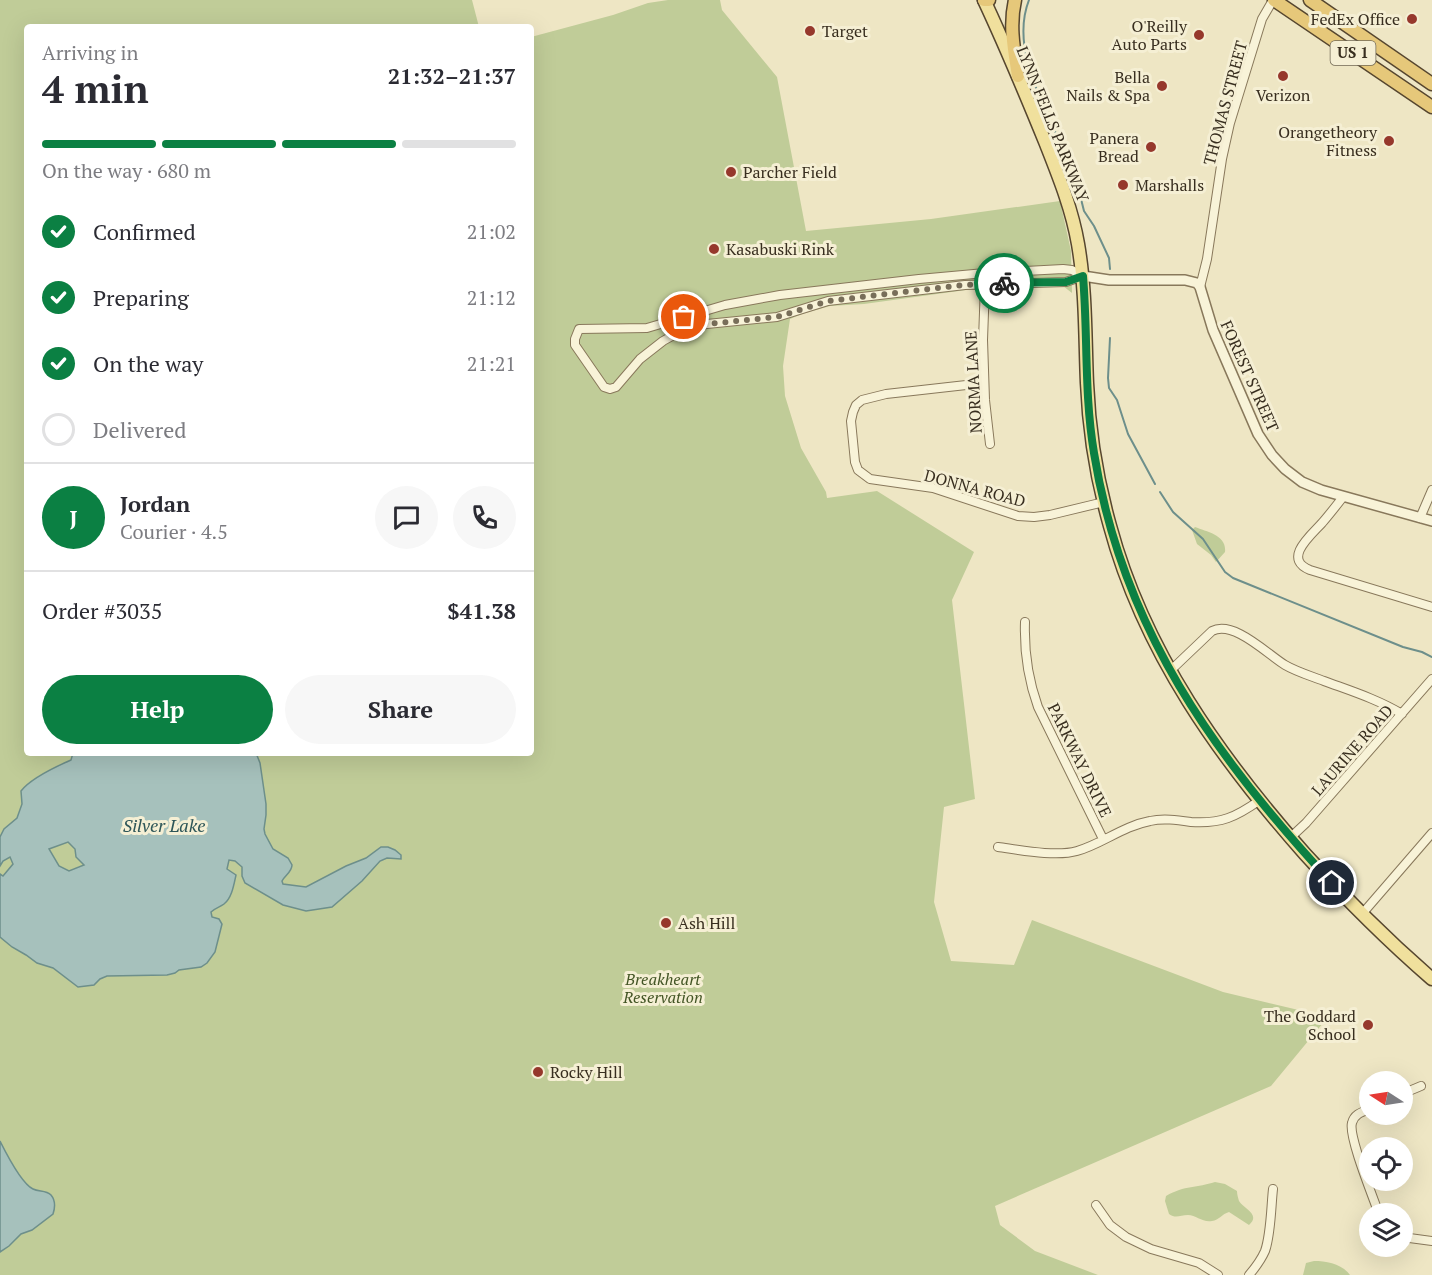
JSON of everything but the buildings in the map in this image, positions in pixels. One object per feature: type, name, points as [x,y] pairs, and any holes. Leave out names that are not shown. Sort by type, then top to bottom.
[{"type":"highway","points":[[1015,0],[1012,35],[1018,76]]},
{"type":"highway","name":"US 1","points":[[1274,0],[1432,107]]},
{"type":"highway","name":"US 1","points":[[1310,0],[1432,84]]},
{"type":"main road","name":"LYNN FELLS PARKWAY","points":[[986,0],[1061,182],[1076,231],[1083,276],[1088,408],[1094,454],[1113,538],[1132,593],[1150,634],[1208,732],[1260,800],[1362,914],[1432,979]]},
{"type":"street","name":"THOMAS STREET","points":[[1200,287],[1207,259],[1222,159],[1230,123],[1262,19],[1274,0]]},
{"type":"street","points":[[1083,276],[1066,282],[963,285],[828,301],[777,317],[707,324],[681,331],[654,348],[640,359],[620,383],[610,389],[604,387],[575,345],[579,329],[647,328],[725,305],[780,295],[919,279],[1063,269],[1072,270],[1083,276],[1109,280],[1193,281],[1200,287]]},
{"type":"street","name":"NORMA LANE","points":[[985,284],[984,383],[990,444]]},
{"type":"street","name":"FOREST STREET","points":[[1200,287],[1213,330],[1254,426],[1279,462],[1296,478],[1312,488],[1432,521]]},
{"type":"street","points":[[745,302],[747,319]]},
{"type":"street","points":[[668,323],[672,336]]},
{"type":"street","name":"DONNA ROAD","points":[[984,383],[886,394],[862,400],[856,405],[851,421],[855,462],[858,470],[870,479],[933,488],[1018,516],[1050,515],[1104,502]]},
{"type":"street","points":[[1420,518],[1432,490]]},
{"type":"street","points":[[1343,497],[1303,543],[1298,553],[1301,564],[1310,570],[1432,607]]},
{"type":"street","name":"PARKWAY DRIVE","points":[[1025,622],[1026,662],[1034,697],[1103,838]]},
{"type":"street","points":[[1170,671],[1212,631],[1217,628],[1226,628],[1240,634],[1292,669],[1371,698],[1402,714]]},
{"type":"street","name":"LAURINE ROAD","points":[[1291,837],[1306,823],[1432,679]]},
{"type":"street","points":[[998,847],[1028,851],[1068,852],[1085,848],[1130,826],[1149,821],[1167,819],[1210,822],[1227,819],[1260,800]]},
{"type":"street","points":[[1362,914],[1432,833]]},
{"type":"street","points":[[1413,1089],[1421,1086]]},
{"type":"street","points":[[1359,1115],[1355,1117],[1351,1128],[1375,1203]]},
{"type":"street","points":[[1249,1275],[1265,1251],[1273,1189]]},
{"type":"street","points":[[1096,1205],[1110,1225],[1126,1237],[1151,1249],[1199,1263],[1218,1275]]},
{"type":"street","points":[[1413,1238],[1432,1240]]},
{"type":"green space","name":"Breakheart Reservation","points":[[0,0],[472,0],[478,24],[24,24],[24,756],[534,756],[534,36],[648,3],[668,0],[720,0],[722,10],[777,77],[806,231],[931,219],[1060,201],[1071,251],[1072,293],[1063,286],[966,290],[864,304],[830,306],[790,319],[783,366],[785,396],[801,448],[826,492],[827,498],[877,491],[974,552],[952,600],[975,799],[944,807],[934,902],[951,961],[1014,965],[1032,920],[1223,992],[1328,1017],[1271,1086],[995,1206],[1000,1225],[1035,1251],[1098,1275],[0,1275]]},
{"type":"green space","points":[[1195,527],[1215,535],[1223,542],[1225,552],[1216,562],[1197,544],[1192,530]]},
{"type":"green space","points":[[1215,1182],[1225,1184],[1237,1191],[1239,1201],[1252,1215],[1253,1218],[1249,1225],[1229,1212],[1209,1221],[1191,1215],[1176,1217],[1169,1214],[1165,1201],[1166,1196],[1179,1190]]},
{"type":"green space","points":[[1314,1261],[1334,1264],[1343,1268],[1350,1275],[1303,1275],[1306,1263]]},
{"type":"water","name":"Silver Lake","points":[[72,756],[257,756],[266,804],[265,834],[273,849],[288,858],[292,865],[291,870],[282,881],[283,884],[306,887],[366,858],[381,847],[395,850],[401,855],[401,859],[387,858],[380,861],[362,881],[332,907],[306,911],[283,905],[245,883],[242,867],[235,861],[229,860],[227,869],[236,875],[231,895],[227,901],[211,912],[212,917],[219,919],[222,924],[215,952],[207,963],[201,967],[179,970],[167,975],[107,976],[94,985],[78,987],[53,968],[37,963],[0,937],[0,874],[3,876],[13,864],[10,857],[0,866],[0,837],[4,829],[17,818],[22,804],[21,791],[44,773],[71,760]],"holes":[[[68,842],[75,849],[76,857],[84,865],[69,871],[59,866],[49,849]]]},
{"type":"water","points":[[0,1141],[14,1167],[28,1186],[49,1193],[55,1204],[53,1214],[32,1230],[21,1234],[0,1252]]},
{"type":"waterway","points":[[1029,0],[1024,19],[1027,60],[1041,100],[1066,156]]},
{"type":"waterway","points":[[1079,191],[1084,211],[1109,258],[1110,269]]},
{"type":"waterway","points":[[1110,338],[1109,388],[1117,400],[1128,434],[1155,484]]},
{"type":"waterway","points":[[1160,492],[1173,512],[1203,539],[1225,572],[1233,578],[1432,657]]},
{"type":"way so far","points":[[684,317],[668,323],[672,336],[681,331],[707,324],[777,317],[828,301],[963,285],[1004,283]]},
{"type":"place","name":"FedEx Office","points":[[1412,19]]},
{"type":"place","name":"Target","points":[[810,31]]},
{"type":"place","name":"O'Reilly Auto Parts","points":[[1199,35]]},
{"type":"place","name":"Verizon","points":[[1283,76]]},
{"type":"place","name":"Bella Nails & Spa","points":[[1162,86]]},
{"type":"place","name":"Orangetheory Fitness","points":[[1389,141]]},
{"type":"place","name":"Panera Bread","points":[[1151,147]]},
{"type":"place","name":"Parcher Field","points":[[731,172]]},
{"type":"place","name":"Marshalls","points":[[1123,185]]},
{"type":"place","name":"Kasabuski Rink","points":[[714,249]]},
{"type":"place","name":"Ash Hill","points":[[666,923]]},
{"type":"place","name":"The Goddard School","points":[[1368,1025]]},
{"type":"place","name":"Rocky Hill","points":[[538,1072]]},
{"type":"route","points":[[1004,283],[1066,282],[1083,276],[1088,408],[1094,454],[1110,526],[1136,603],[1170,671],[1208,732],[1268,810],[1332,883]]}]
